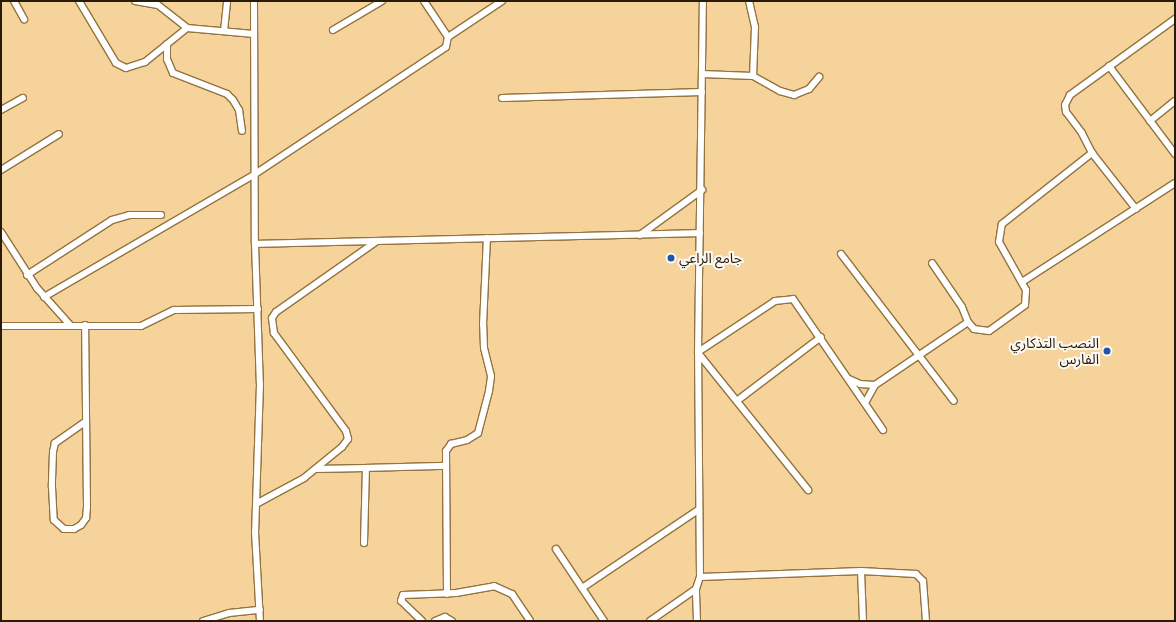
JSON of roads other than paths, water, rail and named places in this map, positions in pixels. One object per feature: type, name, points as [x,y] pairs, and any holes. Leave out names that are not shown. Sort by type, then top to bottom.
[{"type":"street","points":[[14,1],[24,19]]},
{"type":"street","points":[[79,1],[116,63],[122,67],[135,67],[187,28]]},
{"type":"street","points":[[135,1],[158,3],[187,28],[254,34]]},
{"type":"street","points":[[224,31],[227,1]]},
{"type":"street","points":[[254,1],[255,244],[260,384],[255,532],[260,621]]},
{"type":"street","points":[[333,30],[382,1]]},
{"type":"street","points":[[424,1],[448,37]]},
{"type":"street","points":[[44,297],[255,174],[446,47],[448,37],[502,1]]},
{"type":"street","points":[[698,621],[696,589],[700,576],[698,510],[698,352],[702,190],[703,1]]},
{"type":"street","points":[[749,1],[755,27],[753,76]]},
{"type":"street","points":[[1136,209],[1092,153],[1065,105],[1070,95],[1175,19]]},
{"type":"street","points":[[167,44],[167,59],[174,72],[226,94],[233,100],[239,110],[242,131]]},
{"type":"street","points":[[1109,66],[1175,154]]},
{"type":"street","points":[[702,74],[753,76],[780,91],[794,95],[809,89],[819,77]]},
{"type":"street","points":[[502,98],[702,92]]},
{"type":"street","points":[[1,110],[23,98]]},
{"type":"street","points":[[1150,121],[1175,101]]},
{"type":"street","points":[[1,170],[59,134]]},
{"type":"street","points":[[932,263],[962,307],[968,322],[974,329],[989,331],[1025,305],[1027,294],[1000,242],[1002,224],[1092,153]]},
{"type":"street","points":[[1022,282],[1175,183]]},
{"type":"street","points":[[640,235],[662,216],[702,190]]},
{"type":"street","points":[[27,275],[112,220],[129,215],[161,215]]},
{"type":"street","points":[[1,232],[27,275],[44,297],[70,325]]},
{"type":"street","points":[[255,244],[700,233]]},
{"type":"street","points":[[446,594],[445,466],[448,448],[451,444],[476,436],[487,406],[490,376],[484,348],[483,325],[487,238]]},
{"type":"street","points":[[256,504],[290,487],[316,469],[342,447],[348,435],[274,333],[272,318],[276,312],[377,240]]},
{"type":"street","points":[[841,254],[920,354],[954,401]]},
{"type":"street","points":[[698,352],[781,298],[793,299],[821,337],[883,430]]},
{"type":"street","points":[[1,326],[141,326],[174,310],[258,309]]},
{"type":"street","points":[[865,403],[875,385],[968,322]]},
{"type":"street","points":[[85,325],[86,518],[74,529],[64,529],[54,520],[52,487],[53,452],[55,443],[85,422]]},
{"type":"street","points":[[738,400],[821,337]]},
{"type":"street","points":[[698,352],[738,400],[808,490]]},
{"type":"street","points":[[849,379],[865,385],[875,385]]},
{"type":"street","points":[[316,469],[445,466]]},
{"type":"street","points":[[364,543],[366,468]]},
{"type":"street","points":[[582,588],[698,510]]},
{"type":"street","points":[[556,549],[604,621]]},
{"type":"street","points":[[700,576],[861,571],[920,576],[924,585],[926,621]]},
{"type":"street","points":[[861,571],[863,621]]},
{"type":"street","points":[[422,621],[401,601],[401,596],[446,594],[499,587],[512,594],[530,621]]},
{"type":"street","points":[[650,621],[696,589]]},
{"type":"street","points":[[203,621],[229,613],[260,610]]},
{"type":"street","points":[[435,621],[445,617],[452,621]]},
{"type":"place","name":"جامع الراعي","points":[[671,258]]},
{"type":"place","name":"النصب التذكاري الفارس","points":[[1107,351]]}]
